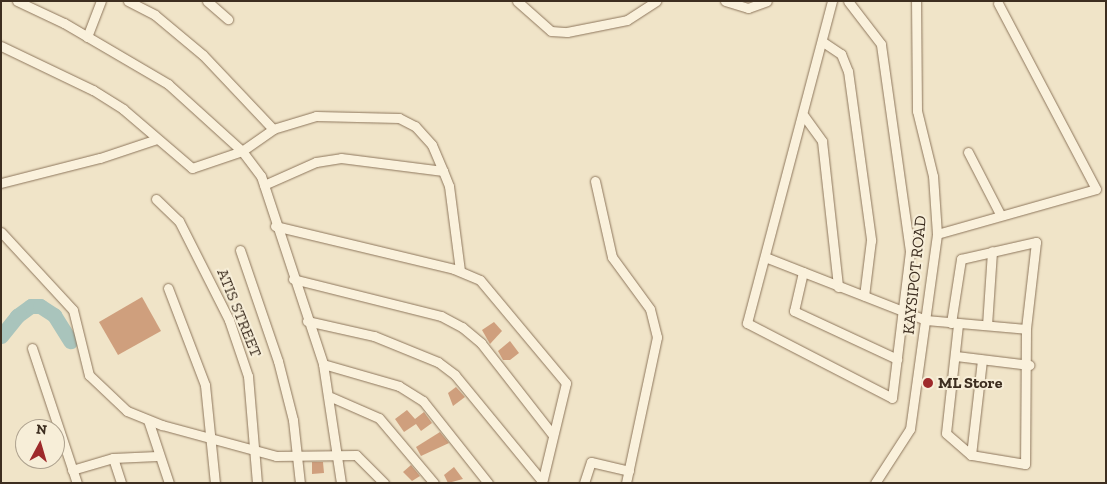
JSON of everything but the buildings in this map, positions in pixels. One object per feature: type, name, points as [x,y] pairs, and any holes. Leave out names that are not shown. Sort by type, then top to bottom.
[{"type":"street","points":[[17,1],[87,37],[168,84],[242,151],[264,185],[275,226],[323,364],[331,397],[341,483]]},
{"type":"street","points":[[87,37],[101,1]]},
{"type":"street","points":[[128,1],[155,15],[202,55],[273,129]]},
{"type":"street","points":[[207,1],[228,19]]},
{"type":"street","points":[[517,1],[551,31],[567,32],[627,20],[656,1]]},
{"type":"street","points":[[725,1],[748,8],[767,1]]},
{"type":"street","points":[[832,1],[804,116],[747,323],[892,398],[910,251],[881,44],[848,1]]},
{"type":"street","name":"KAYSIPOT ROAD","points":[[875,483],[910,429],[938,234],[933,176],[917,111],[916,1]]},
{"type":"street","points":[[938,234],[1000,214],[1096,189],[998,3]]},
{"type":"street","points":[[823,42],[841,54],[848,70],[871,240],[864,296]]},
{"type":"street","points":[[1,46],[93,90],[123,109],[192,168],[242,151],[273,129],[316,116],[399,118],[415,126],[432,146],[449,186],[460,271]]},
{"type":"street","points":[[804,116],[822,141],[838,287]]},
{"type":"street","points":[[1,183],[100,158],[157,139]]},
{"type":"street","points":[[968,152],[1000,214]]},
{"type":"street","points":[[264,185],[316,162],[341,158],[443,171]]},
{"type":"street","points":[[595,181],[612,257],[656,323],[657,337],[626,483]]},
{"type":"street","name":"ATIS STREET","points":[[156,199],[179,221],[229,320],[248,376],[256,451],[257,483]]},
{"type":"street","points":[[275,226],[460,271],[480,280],[566,383],[552,434],[542,482]]},
{"type":"street","points":[[1,232],[73,310],[89,375],[127,411],[148,420],[256,451],[298,458],[356,455],[384,483]]},
{"type":"street","points":[[1036,242],[1026,329],[1029,365],[1025,464],[971,454],[946,433],[956,356],[954,323],[961,259],[1036,242]]},
{"type":"street","points":[[240,250],[278,361],[298,458],[300,483]]},
{"type":"street","points":[[987,325],[992,251]]},
{"type":"street","points":[[764,258],[926,320],[1026,329]]},
{"type":"street","points":[[803,272],[794,311],[897,358]]},
{"type":"street","points":[[293,279],[441,316],[462,327],[481,343],[552,434]]},
{"type":"street","points":[[168,288],[201,372],[212,438],[215,483]]},
{"type":"street","points":[[307,321],[374,336],[438,362],[455,376],[542,482]]},
{"type":"street","points":[[32,348],[77,483]]},
{"type":"street","points":[[956,356],[1029,365]]},
{"type":"street","points":[[971,454],[982,360]]},
{"type":"street","points":[[323,364],[399,386],[423,402],[488,483]]},
{"type":"street","points":[[331,397],[379,418],[434,483]]},
{"type":"street","points":[[148,420],[158,456],[169,483]]},
{"type":"street","points":[[72,470],[113,458],[158,456]]},
{"type":"street","points":[[113,458],[122,483]]},
{"type":"street","points":[[584,483],[591,462],[629,471]]},
{"type":"waterway","points":[[1,336],[17,316],[31,306],[40,306],[54,315],[70,341]]},
{"type":"place","name":"ML Store","points":[[928,383]]}]
